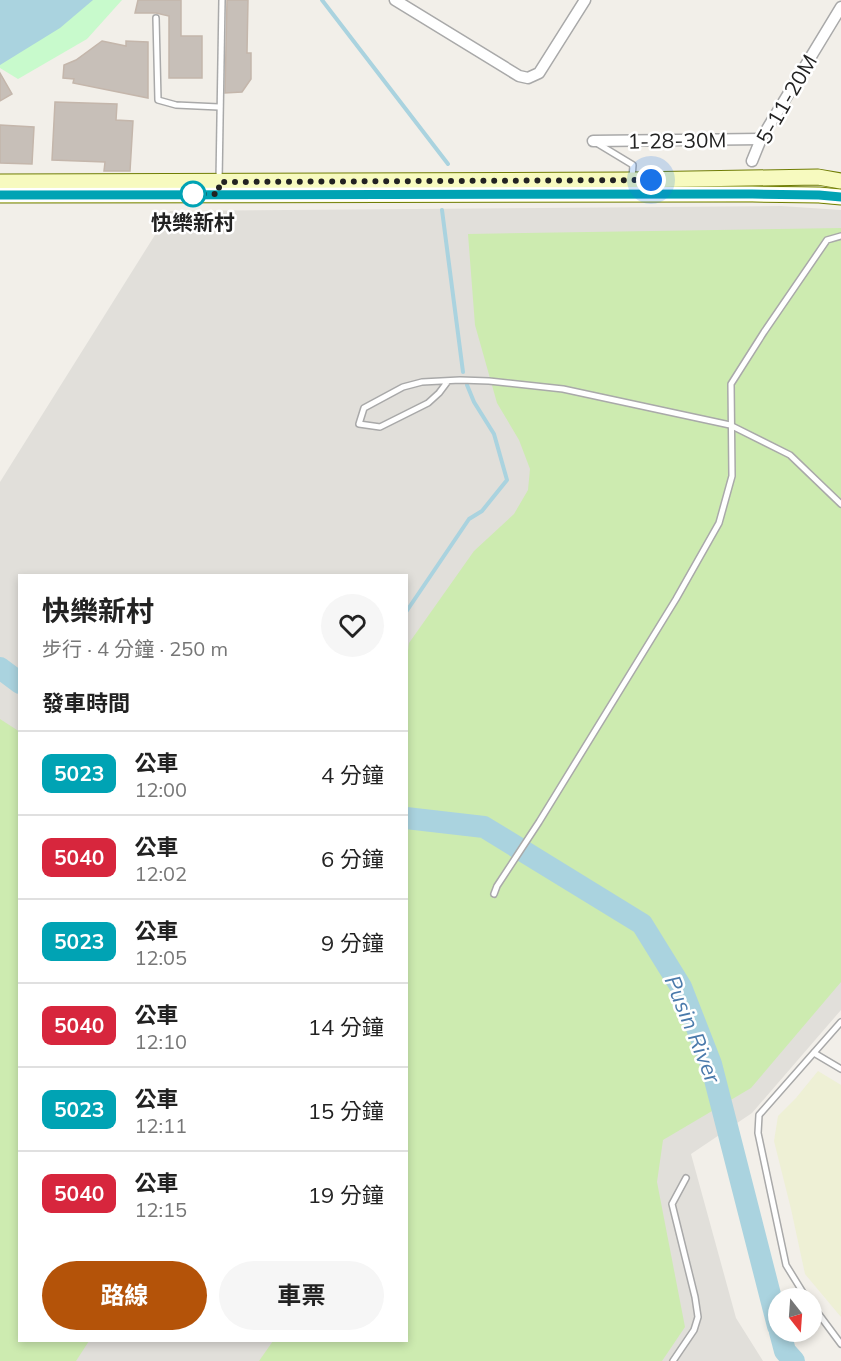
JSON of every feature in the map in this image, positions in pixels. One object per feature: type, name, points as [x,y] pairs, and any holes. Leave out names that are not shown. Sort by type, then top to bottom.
[{"type":"main road","points":[[632,187],[752,178],[818,177],[841,181]]},
{"type":"main road","points":[[0,182],[219,188]]},
{"type":"main road","points":[[0,195],[219,188],[632,187],[841,197]]},
{"type":"street","points":[[395,0],[519,76],[528,78],[539,73],[585,0]]},
{"type":"street","name":"5-11-20M","points":[[752,161],[761,139],[841,8]]},
{"type":"street","name":"1-28-30M","points":[[593,141],[761,139]]},
{"type":"lane","points":[[219,188],[222,0]]},
{"type":"lane","points":[[156,18],[158,100],[176,105],[219,107]]},
{"type":"lane","points":[[593,141],[633,165],[632,187]]},
{"type":"lane","points":[[752,161],[752,178]]},
{"type":"lane","points":[[494,894],[676,599],[719,523],[732,476],[731,384],[827,240],[841,236]]},
{"type":"lane","points":[[448,381],[428,403],[380,427],[359,424],[364,408],[404,387],[423,381],[448,381],[489,381],[563,389],[730,425],[790,454],[841,504]]},
{"type":"lane","points":[[800,1288],[786,1265],[758,1133],[759,1115],[841,1022]]},
{"type":"lane","points":[[814,1053],[841,1069]]},
{"type":"lane","points":[[673,1361],[694,1330],[698,1317],[672,1204],[686,1178]]},
{"type":"lane","points":[[822,1318],[841,1344]]},
{"type":"shaded area","points":[[781,206],[841,210],[841,1010],[752,1113],[691,1154],[736,1318],[763,1361],[0,1361],[0,482],[170,211]]},
{"type":"green space","points":[[0,0],[122,0],[87,39],[18,79],[0,68]]},
{"type":"green space","points":[[841,228],[841,982],[751,1088],[663,1140],[657,1182],[685,1327],[662,1361],[259,1361],[272,1342],[408,1342],[409,643],[474,551],[514,514],[528,490],[530,469],[519,440],[497,403],[475,325],[468,234]]},
{"type":"green space","points":[[0,719],[18,731],[18,1342],[88,1342],[76,1361],[0,1361]]},
{"type":"green space","points":[[818,1071],[841,1085],[841,1317],[822,1294],[822,1288],[817,1288],[805,1274],[774,1141],[778,1116]]},
{"type":"water","points":[[0,0],[93,0],[60,28],[0,65]]},
{"type":"building","points":[[138,0],[181,0],[181,36],[202,36],[202,78],[169,78],[169,16],[156,13],[135,13]]},
{"type":"building","points":[[227,0],[248,0],[247,53],[251,53],[251,79],[242,92],[225,93]]},
{"type":"building","points":[[102,41],[126,46],[126,41],[148,42],[148,98],[73,83],[74,79],[63,78],[64,65],[76,60]]},
{"type":"building","points":[[0,73],[12,94],[0,101]]},
{"type":"building","points":[[55,102],[117,104],[116,120],[133,121],[130,171],[104,171],[105,162],[52,160]]},
{"type":"building","points":[[0,125],[34,127],[32,164],[0,163]]},
{"type":"waterway","points":[[322,0],[448,164]]},
{"type":"waterway","points":[[442,210],[463,372]]},
{"type":"waterway","points":[[408,609],[469,519],[482,511],[507,480],[494,434],[474,402],[467,385]]},
{"type":"waterway","name":"Pusin River","points":[[0,668],[18,682]]},
{"type":"waterway","name":"Pusin River","points":[[408,818],[484,827],[642,924],[681,987],[711,1064],[768,1288]]},
{"type":"waterway","name":"Pusin River","points":[[783,1342],[785,1351],[794,1361]]},
{"type":"bus line","name":"5023","points":[[0,195],[752,194],[841,197]]},
{"type":"place","name":"快樂新村","points":[[193,194]]},
{"type":"route","points":[[193,194],[219,194],[219,182],[651,180]]}]
